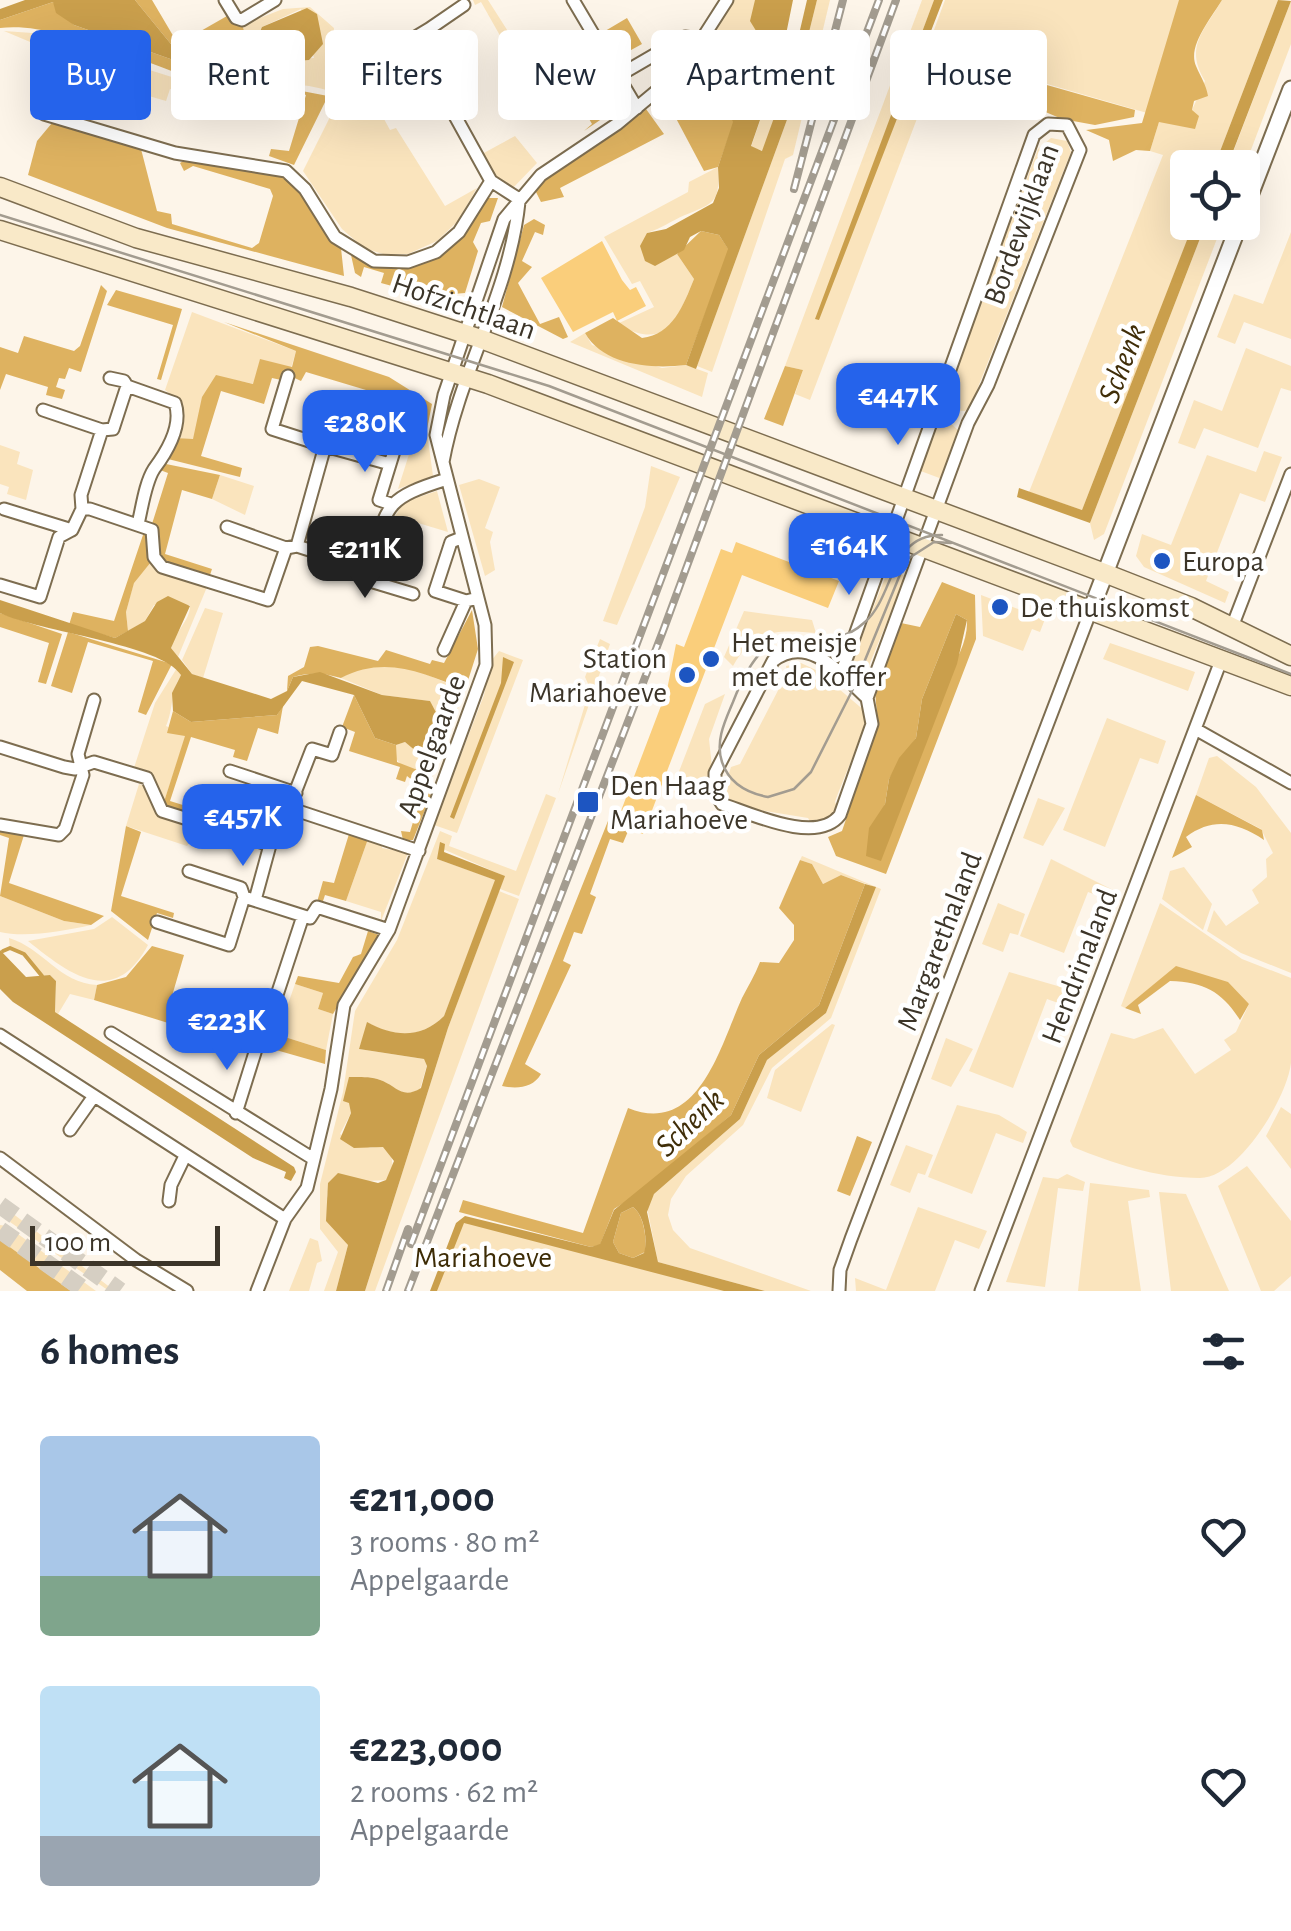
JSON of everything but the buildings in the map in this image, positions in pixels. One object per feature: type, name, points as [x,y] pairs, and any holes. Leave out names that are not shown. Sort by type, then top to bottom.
[{"type":"main road","name":"Hofzichtlaan","points":[[0,188],[136,238],[351,296],[473,337],[1107,574],[1291,656]]},
{"type":"main road","points":[[0,230],[459,376],[892,534],[1291,686]]},
{"type":"street","points":[[225,0],[236,18],[242,20],[275,0]]},
{"type":"street","points":[[573,0],[591,30]]},
{"type":"street","points":[[708,30],[727,0]]},
{"type":"street","points":[[429,29],[464,5]]},
{"type":"street","points":[[1260,170],[1291,89]]},
{"type":"street","points":[[457,120],[491,180],[519,199],[540,175],[637,108],[651,93]]},
{"type":"street","points":[[631,98],[637,108]]},
{"type":"street","points":[[64,120],[175,153],[286,171],[305,189],[326,226],[347,248],[392,263],[423,258],[452,239],[491,180]]},
{"type":"street","name":"Bordewijklaan","points":[[904,498],[1034,135],[1048,124],[1067,125],[1080,150],[935,510]]},
{"type":"street","name":"Appelgaarde","points":[[285,1219],[307,1188],[331,1089],[344,1005],[389,930],[480,691],[488,640],[472,600],[443,466],[459,376],[511,252],[519,199]]},
{"type":"street","points":[[1091,610],[1233,240]]},
{"type":"street","points":[[288,376],[272,430],[390,464]]},
{"type":"street","points":[[110,378],[167,397],[178,412],[138,524]]},
{"type":"street","points":[[43,410],[102,430],[113,430],[127,386]]},
{"type":"street","points":[[391,504],[380,500],[403,422]]},
{"type":"street","points":[[0,585],[40,597],[59,537],[72,530],[82,509],[82,495],[102,430]]},
{"type":"street","points":[[82,509],[152,530],[154,557],[168,569],[268,600],[292,547],[325,446]]},
{"type":"street","points":[[1232,627],[1291,474]]},
{"type":"street","points":[[413,594],[370,581],[369,569],[391,504],[401,493],[444,480]]},
{"type":"street","points":[[841,674],[904,498]]},
{"type":"street","points":[[4,508],[72,530]]},
{"type":"street","points":[[867,698],[841,674],[806,652],[786,651],[772,661],[715,772],[716,794],[722,804],[813,829],[831,825],[840,815],[872,724],[867,698],[935,510]]},
{"type":"street","points":[[227,527],[369,569]]},
{"type":"street","points":[[461,538],[451,542],[435,591],[472,600]]},
{"type":"street","name":"Appelgaarde","points":[[444,650],[472,600]]},
{"type":"street","name":"Margarethaland","points":[[840,1291],[840,1270],[851,1239],[1091,610]]},
{"type":"street","name":"Hendrinaland","points":[[982,1291],[1222,658]]},
{"type":"street","points":[[0,825],[59,835],[84,766],[78,754],[94,700]]},
{"type":"street","points":[[1196,730],[1291,783]]},
{"type":"street","points":[[157,922],[228,945],[250,899],[281,813],[289,808],[312,749],[332,754],[340,732]]},
{"type":"street","points":[[0,747],[64,767],[94,762],[147,778],[162,811],[270,844]]},
{"type":"street","points":[[230,771],[296,793]]},
{"type":"street","name":"Appelgaarde","points":[[289,808],[419,851]]},
{"type":"street","points":[[189,871],[242,888],[250,899],[303,916],[310,918],[317,907],[389,930]]},
{"type":"street","points":[[274,1004],[303,916]]},
{"type":"street","points":[[111,1033],[312,1158]]},
{"type":"street","points":[[0,1035],[285,1219],[257,1291]]},
{"type":"street","points":[[236,1113],[257,1046]]},
{"type":"street","points":[[70,1130],[94,1096]]},
{"type":"street","points":[[170,1200],[171,1186],[185,1156]]},
{"type":"street","points":[[0,1158],[126,1252],[187,1291]]},
{"type":"green space","points":[[473,0],[488,0],[507,30],[498,32],[481,2],[475,5]]},
{"type":"green space","points":[[734,0],[755,0],[756,30],[715,30]]},
{"type":"green space","points":[[817,0],[830,0],[823,30],[810,30]]},
{"type":"green space","points":[[922,0],[934,0],[923,30],[911,30]]},
{"type":"green space","points":[[945,0],[1190,0],[1154,115],[1047,84],[1047,30],[934,30]]},
{"type":"green space","points":[[1222,0],[1278,0],[1221,150],[1170,150],[1170,240],[1187,240],[1082,510],[1029,492],[1163,155],[1150,151],[1159,122],[1192,110],[1205,81],[1196,58],[1203,30]]},
{"type":"green space","points":[[1291,1],[1291,44],[1251,150],[1234,150]]},
{"type":"green space","points":[[310,7],[334,28],[325,30],[325,90],[305,86],[305,59],[314,58],[301,9],[260,30],[244,30],[242,25],[283,9]]},
{"type":"green space","points":[[4,31],[30,33],[30,42]]},
{"type":"green space","points":[[151,70],[171,77],[166,101],[151,97]]},
{"type":"green space","points":[[890,85],[890,119],[816,319],[896,120],[916,120],[810,400],[795,394],[803,370],[785,366]]},
{"type":"green space","points":[[328,120],[385,120],[390,130],[396,128],[445,206],[477,188],[457,222],[437,241],[408,254],[383,254],[364,248],[342,229],[303,171]]},
{"type":"green space","points":[[760,120],[774,120],[763,151],[751,147]]},
{"type":"green space","points":[[787,120],[801,120],[793,155],[785,159],[712,372],[697,366]]},
{"type":"green space","points":[[515,136],[537,163],[512,189],[496,179],[482,154]]},
{"type":"green space","points":[[1051,138],[1067,141],[1071,152],[971,405],[965,411],[950,410],[944,396],[1038,149]]},
{"type":"green space","points":[[718,167],[714,200],[647,233],[669,255],[677,254],[694,279],[675,320],[658,333],[647,335],[617,324],[654,307],[640,281],[632,284],[604,237],[688,192],[689,182]]},
{"type":"green space","points":[[1291,232],[1291,339],[1244,322],[1235,344],[1217,337],[1234,294],[1263,304]]},
{"type":"green space","points":[[1199,240],[1216,240],[1104,534],[1094,540],[1090,523]]},
{"type":"green space","points":[[192,312],[296,351],[291,368],[260,360],[254,384],[216,376],[193,440],[175,438],[179,401],[165,390]]},
{"type":"green space","points":[[585,333],[592,345],[662,368],[686,365],[708,373],[702,397],[570,342]]},
{"type":"green space","points":[[1246,348],[1291,366],[1291,391],[1281,388],[1258,448],[1204,428],[1195,449],[1178,443],[1194,400],[1222,411]]},
{"type":"green space","points":[[947,420],[959,431],[942,479],[918,470],[935,426]]},
{"type":"green space","points":[[417,429],[427,432],[433,476],[398,489]]},
{"type":"green space","points":[[0,445],[20,452],[17,464],[33,470],[26,500],[7,494],[9,487],[0,484]]},
{"type":"green space","points":[[1264,451],[1282,457],[1265,502],[1240,493],[1206,581],[1229,592],[1225,603],[1144,567],[1136,556],[1142,534],[1171,545],[1207,455],[1256,472]]},
{"type":"green space","points":[[651,466],[680,477],[617,625],[603,621],[645,507]]},
{"type":"green space","points":[[220,475],[254,486],[245,515],[212,499]]},
{"type":"green space","points":[[479,479],[500,487],[485,528],[493,532],[490,542],[495,570],[485,576],[459,485]]},
{"type":"green space","points":[[437,491],[448,532],[395,516],[404,502]]},
{"type":"green space","points":[[151,562],[162,572],[207,587],[178,657],[171,648],[190,605],[154,605],[145,621],[128,631],[126,612],[134,582]]},
{"type":"green space","points":[[888,570],[906,576],[865,675],[854,676],[851,665]]},
{"type":"green space","points":[[981,595],[1045,619],[1040,632],[1032,629],[1023,651],[983,636]]},
{"type":"green space","points":[[205,608],[223,613],[203,678],[192,674],[182,660]]},
{"type":"green space","points":[[744,611],[812,620],[816,633],[768,634],[749,644],[733,666],[724,657]]},
{"type":"green space","points":[[600,639],[610,644],[558,794],[590,688],[585,677]]},
{"type":"green space","points":[[1110,643],[1195,672],[1188,691],[1103,659]]},
{"type":"green space","points":[[499,651],[523,660],[457,833],[434,825],[484,695],[491,661]]},
{"type":"green space","points":[[801,663],[818,671],[866,712],[835,802],[838,808],[832,817],[811,823],[808,818],[746,808],[728,798],[725,785],[731,767],[740,764],[787,673],[786,666]]},
{"type":"green space","points":[[400,664],[465,690],[433,776],[402,766],[394,756],[396,745],[405,742],[428,758],[437,730],[430,701],[382,695],[341,678],[359,668]]},
{"type":"green space","points":[[177,668],[181,675],[166,726],[186,735],[163,805],[133,771],[155,703]]},
{"type":"green space","points":[[725,694],[709,739],[712,767],[704,783],[675,794],[673,787],[705,704]]},
{"type":"green space","points":[[1107,718],[1166,741],[1158,764],[1140,758],[1105,847],[1063,830]]},
{"type":"green space","points":[[1217,756],[1256,787],[1291,833],[1291,973],[1241,953],[1207,931],[1214,910],[1226,926],[1259,903],[1252,890],[1267,877],[1266,859],[1273,853],[1261,829],[1196,795],[1209,758]]},
{"type":"green space","points":[[139,784],[145,786],[152,801],[200,827],[187,846],[126,826]]},
{"type":"green space","points":[[546,794],[556,798],[519,896],[500,889],[504,876],[443,849],[437,859],[496,880],[444,1016],[426,1029],[407,1033],[368,1023],[359,1049],[424,1059],[427,1065],[420,1089],[409,1093],[375,1078],[349,1078],[351,1113],[340,1134],[370,1148],[383,1146],[391,1153],[393,1169],[387,1180],[330,1183],[327,1196],[348,1245],[336,1291],[324,1291],[338,1252],[320,1229],[320,1184],[343,1092],[355,1011],[397,940],[440,831],[452,836],[449,846],[516,871]]},
{"type":"green space","points":[[1038,798],[1065,808],[1043,846],[1023,838]]},
{"type":"green space","points":[[368,839],[382,844],[382,848],[408,853],[381,921],[381,912],[346,901]]},
{"type":"green space","points":[[802,856],[881,889],[831,1018],[772,1068],[743,1125],[686,1176],[671,1199],[668,1215],[673,1230],[690,1248],[811,1291],[765,1291],[658,1262],[647,1207],[654,1194],[740,1119],[767,1060],[826,1013],[875,887],[841,875],[823,884],[812,864],[800,860]]},
{"type":"green space","points":[[1051,859],[1119,893],[1115,902],[1088,892],[1064,953],[1020,936]]},
{"type":"green space","points":[[1184,867],[1212,904],[1203,930],[1162,899],[1170,871]]},
{"type":"green space","points":[[499,891],[519,899],[375,1291],[365,1291],[448,1028]]},
{"type":"green space","points":[[0,896],[64,921],[91,925],[33,934],[0,932]]},
{"type":"green space","points":[[998,903],[1025,914],[1018,935],[1010,933],[1003,952],[982,944]]},
{"type":"green space","points":[[1160,903],[1242,959],[1291,978],[1291,1063],[1281,1096],[1245,1151],[1215,1174],[1200,1178],[1167,1175],[1103,1159],[1073,1147],[1070,1141],[1111,1033],[1134,1039],[1163,1028],[1195,1074],[1231,1050],[1224,1040],[1236,1032],[1249,1004],[1176,967],[1125,1008],[1121,1006]]},
{"type":"green space","points":[[112,917],[148,945],[135,965],[106,981],[75,974],[28,941],[94,929]]},
{"type":"green space","points":[[9,938],[32,949],[72,978],[97,985],[94,1000],[70,994],[58,1014],[55,1012],[56,981],[50,975],[42,976],[24,954],[10,948]]},
{"type":"green space","points":[[1009,972],[1068,989],[1079,999],[1075,1009],[1047,999],[1013,1088],[969,1071]]},
{"type":"green space","points":[[295,984],[323,993],[318,1009],[333,1014],[326,1050],[269,1032],[262,1046],[249,1038],[261,997],[288,1004]]},
{"type":"green space","points":[[835,1025],[801,1112],[767,1098],[775,1070]]},
{"type":"green space","points":[[946,1038],[973,1049],[951,1087],[931,1079]]},
{"type":"green space","points":[[957,1105],[999,1115],[1027,1132],[1023,1143],[996,1133],[972,1194],[928,1177]]},
{"type":"green space","points":[[1281,1107],[1291,1114],[1291,1169],[1266,1136]]},
{"type":"green space","points":[[906,1145],[933,1155],[925,1175],[918,1173],[910,1193],[890,1185]]},
{"type":"green space","points":[[1247,1166],[1291,1221],[1291,1276],[1274,1291],[1261,1291],[1218,1186]]},
{"type":"green space","points":[[1067,1174],[1085,1182],[1083,1191],[1058,1188],[1045,1287],[1006,1282],[1043,1177],[1058,1179]]},
{"type":"green space","points":[[1090,1183],[1149,1190],[1150,1197],[1128,1201],[1141,1291],[1078,1291]]},
{"type":"green space","points":[[1159,1192],[1186,1194],[1229,1291],[1171,1291]]},
{"type":"green space","points":[[918,1207],[987,1231],[979,1249],[955,1240],[935,1291],[856,1291],[855,1278],[886,1290]]},
{"type":"green space","points":[[12,1213],[111,1288],[109,1291],[10,1222]]},
{"type":"green space","name":"Mariahoeve","points":[[467,1218],[735,1291],[434,1291],[458,1225]]},
{"type":"green space","points":[[0,1225],[7,1226],[96,1291],[71,1291],[0,1240]]},
{"type":"green space","points":[[310,1238],[318,1241],[322,1261],[317,1263],[309,1291],[289,1291]]},
{"type":"shaded area","points":[[25,0],[135,0],[171,44],[171,59],[151,52],[151,30],[88,30],[56,13],[53,2],[0,20],[0,9]]},
{"type":"shaded area","points":[[135,0],[152,0],[171,32],[171,44]]},
{"type":"shaded area","points":[[755,0],[793,0],[787,30],[756,30],[750,21]]},
{"type":"shaded area","points":[[807,0],[817,0],[810,30],[800,30]]},
{"type":"shaded area","points":[[934,0],[943,0],[931,30],[923,30]]},
{"type":"shaded area","points":[[1179,0],[1222,0],[1195,50],[1196,66],[1208,96],[1194,101],[1192,110],[1199,116],[1195,129],[1159,122],[1150,151],[1136,150],[1113,161],[1109,140],[1086,130],[1142,123]]},
{"type":"shaded area","points":[[1278,0],[1291,1],[1234,150],[1221,150]]},
{"type":"shaded area","points":[[53,2],[74,25],[88,30],[0,28],[0,20]]},
{"type":"shaded area","points":[[307,8],[317,14],[323,44],[305,60],[305,30],[261,30],[262,27]]},
{"type":"shaded area","points":[[227,16],[232,23],[242,25],[244,30],[202,30]]},
{"type":"shaded area","points":[[627,18],[642,44],[631,50],[631,30],[607,30]]},
{"type":"shaded area","points":[[151,52],[171,59],[171,71],[151,63]]},
{"type":"shaded area","points":[[1047,85],[1135,110],[1134,117],[1095,125],[1047,113]]},
{"type":"shaded area","points":[[305,92],[325,95],[325,102],[294,165],[269,156],[271,149],[289,151],[298,120],[305,120]]},
{"type":"shaded area","points":[[646,109],[664,134],[560,188],[564,197],[541,202],[535,190],[541,183]]},
{"type":"shaded area","points":[[890,118],[896,120],[819,320],[815,319]]},
{"type":"shaded area","points":[[677,120],[733,120],[718,167],[704,171]]},
{"type":"shaded area","points":[[760,120],[751,146],[762,151],[773,120],[787,120],[696,369],[686,365],[728,249],[719,235],[701,231],[690,237],[684,250],[655,266],[645,261],[640,246],[647,233],[666,229],[713,203],[719,188],[718,167],[733,122]]},
{"type":"shaded area","points":[[52,123],[141,149],[157,211],[171,214],[172,224],[252,248],[259,243],[273,196],[270,189],[193,166],[184,171],[180,163],[185,160],[284,176],[300,190],[341,248],[344,276],[167,228],[28,175],[37,141]]},
{"type":"shaded area","points":[[485,198],[498,198],[490,221],[481,223],[473,242],[478,251],[465,293],[429,296],[381,283],[384,273],[364,267],[361,277],[355,273],[351,255],[383,263],[421,258],[445,249],[470,225]]},
{"type":"shaded area","points":[[534,219],[545,225],[543,235],[535,232],[522,261],[532,267],[518,283],[540,324],[559,317],[568,337],[563,339],[502,307],[524,225]]},
{"type":"shaded area","points":[[701,231],[719,235],[729,250],[686,365],[630,363],[593,344],[585,333],[613,318],[642,338],[669,325],[694,279],[677,254]]},
{"type":"shaded area","points":[[1187,240],[1199,240],[1090,523],[1017,497],[1019,488],[1082,510]]},
{"type":"shaded area","points":[[101,285],[107,291],[81,372],[69,368],[65,379],[59,378],[56,387],[65,390],[62,399],[46,395],[48,387],[6,374],[0,390],[0,347],[18,353],[24,336],[74,351],[80,346]]},
{"type":"shaded area","points":[[116,290],[182,309],[161,380],[157,379],[173,325],[107,305]]},
{"type":"shaded area","points":[[224,322],[389,377],[432,404],[427,429],[399,418],[397,422],[389,421],[380,450],[388,453],[386,458],[369,453],[386,396],[306,372],[301,381],[284,373],[281,380],[272,378],[264,404],[221,391],[201,456],[242,468],[240,477],[168,459],[175,438],[193,439],[202,397],[216,375],[253,384],[260,359],[292,367],[296,351]]},
{"type":"shaded area","points":[[785,366],[803,370],[783,426],[764,419]]},
{"type":"shaded area","points":[[166,464],[220,475],[212,499],[182,490],[165,554],[212,569],[209,578],[168,565],[160,556],[159,532],[152,524],[168,473],[160,470]]},
{"type":"shaded area","points":[[145,529],[151,562],[134,583],[126,612],[128,631],[115,638],[69,625],[73,612],[114,621]]},
{"type":"shaded area","points":[[942,582],[975,595],[976,639],[886,874],[836,856],[828,837],[842,831],[878,725],[875,692],[901,623],[920,627]],"holes":[[[956,614],[967,620],[961,650],[867,856],[885,804],[889,779],[916,738],[922,699]]]},
{"type":"shaded area","points":[[168,596],[190,606],[171,648],[192,674],[271,699],[287,691],[293,677],[320,672],[382,695],[430,701],[440,720],[432,754],[423,757],[405,742],[396,745],[375,738],[354,695],[302,681],[277,715],[191,722],[173,711],[172,693],[181,675],[169,664],[126,647],[0,613],[0,600],[115,638],[145,621],[157,602]]},
{"type":"shaded area","points":[[472,610],[478,649],[465,690],[419,672],[388,667],[357,671],[341,678],[299,675],[293,677],[287,691],[288,676],[304,667],[310,647],[378,661],[386,650],[430,664],[432,660],[444,663]]},
{"type":"shaded area","points":[[0,613],[62,634],[46,684],[38,682],[49,643],[0,627]]},
{"type":"shaded area","points":[[956,614],[967,620],[957,664],[881,861],[866,856],[869,828],[885,804],[889,779],[899,758],[916,738],[922,699]]},
{"type":"shaded area","points":[[68,632],[172,664],[146,715],[138,712],[153,661],[88,642],[72,693],[51,686]]},
{"type":"shaded area","points":[[503,657],[514,662],[454,819],[450,817],[501,683]]},
{"type":"shaded area","points":[[354,695],[375,738],[396,745],[397,762],[433,776],[427,793],[431,795],[413,840],[403,840],[401,831],[410,832],[423,789],[407,776],[405,782],[396,779],[400,767],[349,751],[355,732],[342,727]]},
{"type":"shaded area","points":[[283,706],[278,734],[258,728],[247,761],[233,757],[235,750],[191,737],[170,801],[215,815],[213,822],[163,805],[185,736],[167,733],[173,711],[191,722],[277,715]]},
{"type":"shaded area","points":[[1196,795],[1262,830],[1264,840],[1235,826],[1215,824],[1186,837],[1192,847],[1172,858]]},
{"type":"shaded area","points":[[608,821],[629,829],[623,843],[610,839],[590,894],[596,897],[582,934],[574,932],[563,961],[571,965],[525,1064],[541,1074],[524,1086],[502,1086]]},
{"type":"shaded area","points":[[126,826],[141,832],[121,896],[174,913],[173,918],[157,913],[148,940],[111,911]]},
{"type":"shaded area","points":[[0,828],[24,835],[9,883],[104,916],[91,925],[64,921],[0,896],[9,838],[0,835]]},
{"type":"shaded area","points":[[349,834],[368,839],[346,901],[325,895],[322,904],[317,902],[323,881],[334,883]]},
{"type":"shaded area","points":[[440,842],[445,844],[444,852],[505,876],[448,1028],[365,1291],[336,1291],[348,1245],[326,1221],[328,1183],[338,1173],[378,1183],[386,1180],[394,1161],[383,1147],[354,1148],[340,1139],[351,1113],[349,1103],[343,1101],[349,1077],[375,1078],[410,1093],[421,1088],[427,1066],[424,1059],[359,1049],[367,1022],[387,1031],[407,1033],[426,1029],[444,1016],[495,880],[437,859]]},
{"type":"shaded area","points":[[800,860],[812,864],[823,884],[841,875],[865,884],[819,1005],[759,1055],[731,1115],[638,1194],[614,1209],[600,1245],[591,1247],[459,1212],[463,1200],[583,1233],[628,1108],[652,1113],[673,1110],[690,1098],[715,1061],[760,962],[779,963],[794,940],[794,925],[779,908]]},
{"type":"shaded area","points":[[865,884],[876,887],[826,1013],[767,1060],[740,1119],[654,1194],[647,1212],[658,1262],[765,1291],[724,1291],[464,1223],[437,1291],[430,1291],[456,1223],[465,1216],[591,1247],[600,1244],[614,1210],[731,1115],[759,1055],[819,1005]],"holes":[[[633,1207],[644,1228],[645,1248],[644,1253],[633,1258],[619,1253],[613,1242],[621,1213]]]},
{"type":"shaded area","points":[[368,931],[379,935],[333,1014],[318,1009],[323,993],[295,984],[298,976],[339,983],[353,957],[361,954]]},
{"type":"shaded area","points":[[152,946],[184,955],[167,1013],[249,1038],[254,1042],[252,1049],[94,1000],[97,985],[126,977]]},
{"type":"shaded area","points":[[0,950],[26,977],[50,975],[56,981],[55,1012],[294,1167],[296,1172],[291,1181],[284,1178],[286,1172],[253,1158],[13,1002],[0,989]]},
{"type":"shaded area","points":[[1176,966],[1228,982],[1249,1004],[1240,1020],[1211,990],[1182,982],[1170,981],[1138,1005],[1141,1014],[1125,1008]]},
{"type":"shaded area","points":[[269,1032],[326,1050],[325,1064],[262,1046]]},
{"type":"shaded area","points":[[857,1136],[872,1142],[850,1196],[837,1191]]},
{"type":"shaded area","points":[[633,1207],[642,1221],[646,1241],[645,1252],[633,1258],[619,1253],[613,1242],[621,1213]]},
{"type":"shaded area","points":[[0,1240],[71,1291],[27,1291],[0,1270]]},
{"type":"waterway","points":[[3,951],[10,948],[24,954],[42,976]]},
{"type":"tunnel","points":[[0,1205],[120,1291]]},
{"type":"tunnel","points":[[0,1230],[86,1291]]},
{"type":"tram line","points":[[0,215],[549,386],[1291,674]]},
{"type":"tram line","points":[[942,535],[925,537],[902,555],[875,611],[865,622],[829,639],[780,640],[765,649],[749,668],[722,731],[722,762],[734,781],[746,790],[768,797],[794,789],[811,772],[854,687],[906,560],[934,542],[951,543]]},
{"type":"railway","points":[[794,189],[843,0]]},
{"type":"railway","points":[[411,1244],[879,0]]},
{"type":"railway","points":[[408,1291],[663,631],[896,0]]},
{"type":"railway","points":[[386,1291],[408,1229]]},
{"type":"place","name":"Europa","points":[[1162,561]]},
{"type":"place","name":"De thuiskomst","points":[[1000,607]]},
{"type":"place","name":"Het meisje met de koffer","points":[[711,659]]},
{"type":"place","name":"Station Mariahoeve","points":[[687,675]]},
{"type":"place","name":"Den Haag Mariahoeve","points":[[588,802]]},
{"type":"water label","name":"Schenk","points":[[1121,363]]},
{"type":"water label","name":"Schenk","points":[[689,1122]]}]
